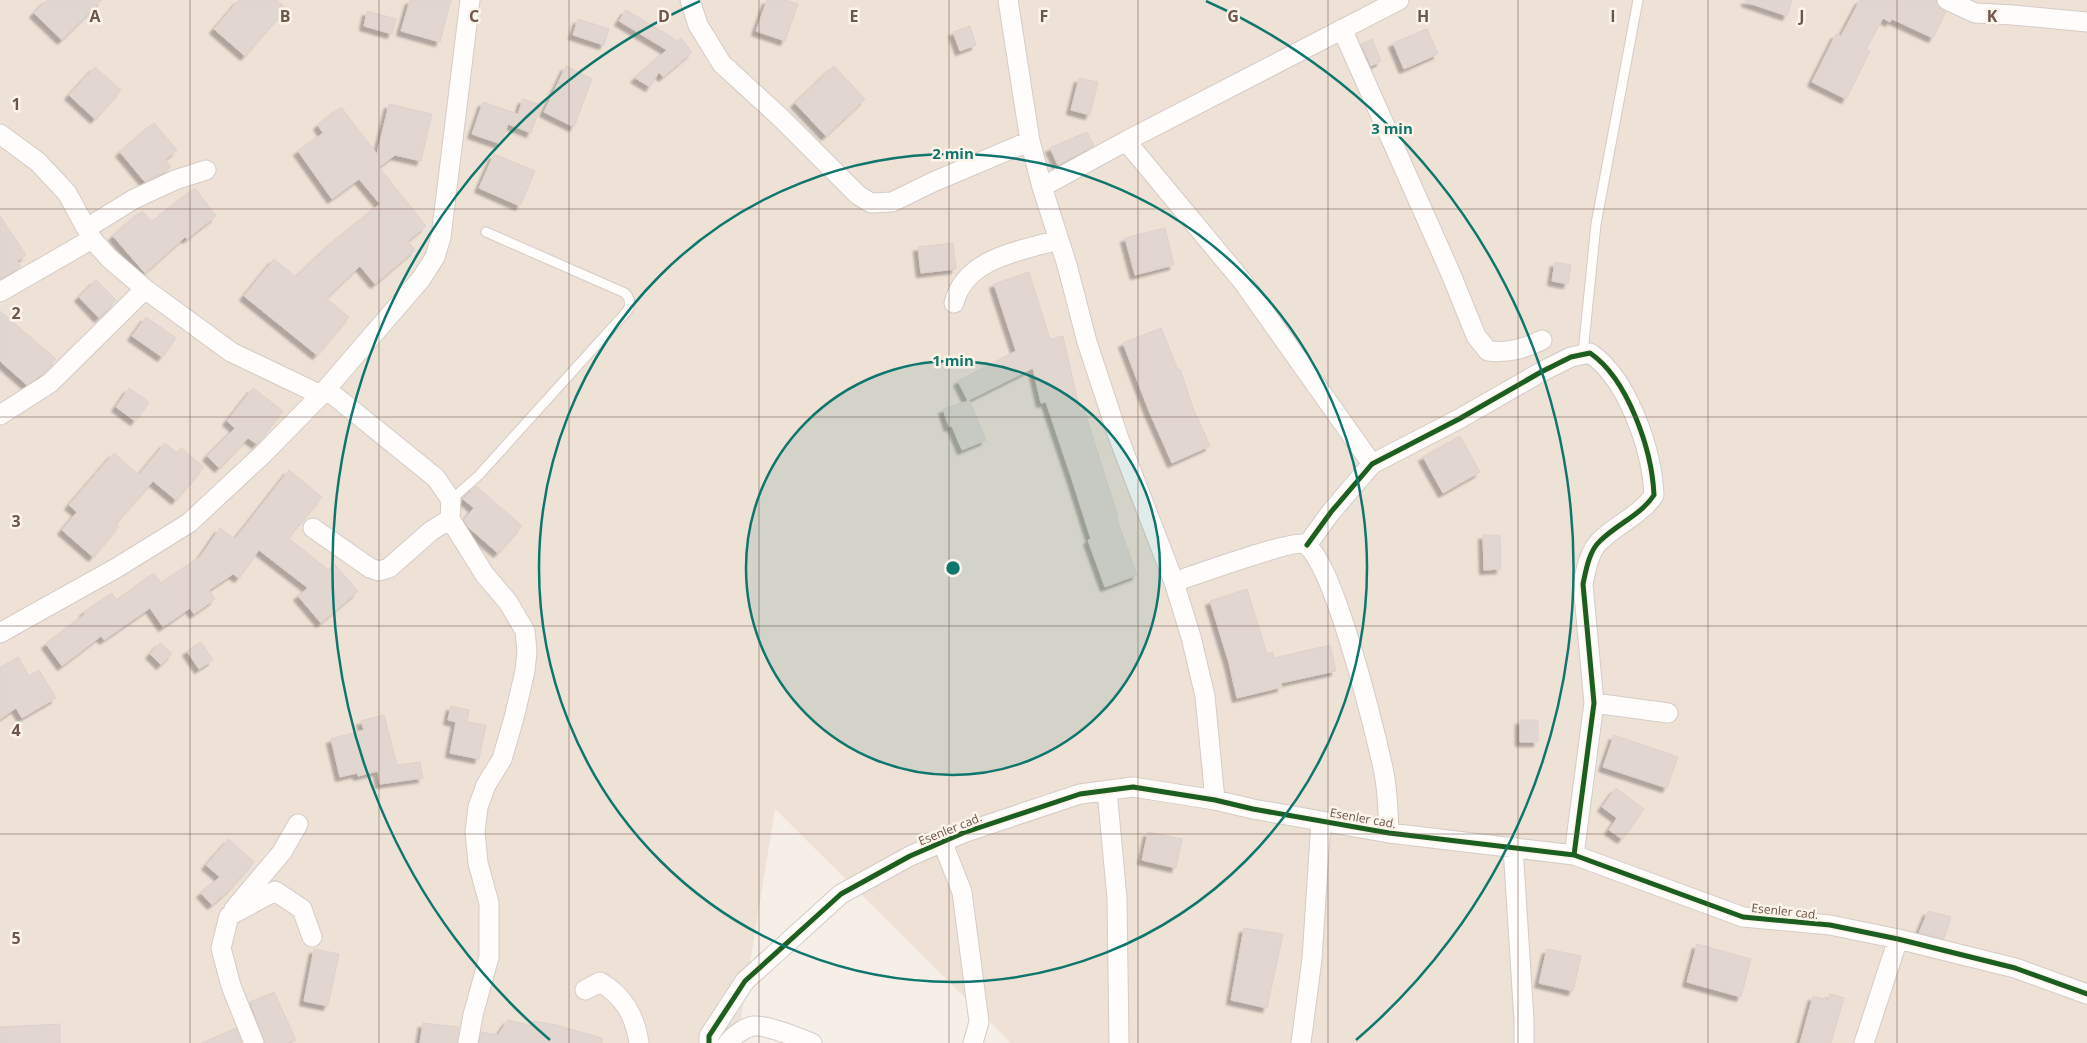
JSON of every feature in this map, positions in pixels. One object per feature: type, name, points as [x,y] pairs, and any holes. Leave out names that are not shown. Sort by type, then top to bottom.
[{"type":"street","points":[[0,633],[118,567],[189,523],[262,455],[323,392],[415,286],[435,257],[445,213],[464,37],[470,0]]},
{"type":"street","points":[[690,0],[698,25],[722,64],[781,118],[858,195],[871,202],[892,202],[933,182],[1030,141]]},
{"type":"street","points":[[1008,0],[1030,141],[1042,187],[1119,439],[1174,582],[1191,637],[1204,696],[1215,800]]},
{"type":"street","points":[[1042,187],[1126,141],[1399,0]]},
{"type":"street","points":[[1946,0],[1975,13],[2013,14],[2087,22]]},
{"type":"street","points":[[1342,29],[1451,274],[1476,336],[1488,351],[1503,353],[1520,350],[1542,340]]},
{"type":"street","points":[[0,134],[38,162],[55,180],[67,193],[90,233],[109,258],[145,289],[231,352],[323,392],[436,478],[451,500],[450,519],[485,575],[508,602],[525,631],[527,651],[525,670],[502,759],[486,785],[478,807],[476,840],[478,863],[488,903],[489,957],[473,1015],[468,1043]]},
{"type":"street","points":[[1126,141],[1248,289],[1372,464]]},
{"type":"street","points":[[0,292],[90,233],[134,199],[175,180],[206,170]]},
{"type":"street","points":[[954,303],[957,291],[967,277],[986,263],[1058,240]]},
{"type":"street","points":[[0,415],[50,383],[145,289]]},
{"type":"street","points":[[1307,545],[1331,512],[1372,464],[1459,419],[1571,357],[1590,353],[1600,360],[1622,389],[1634,410],[1652,476],[1654,494],[1642,508],[1599,541],[1587,566],[1582,584],[1594,703],[1574,855]]},
{"type":"street","points":[[313,528],[370,568],[380,571],[389,568],[432,531],[450,519]]},
{"type":"street","points":[[1174,582],[1281,547],[1301,543],[1307,545],[1326,574],[1351,647],[1384,774],[1389,834]]},
{"type":"street","points":[[1594,703],[1668,713]]},
{"type":"street","name":"Esenler cad.","points":[[709,1043],[709,1036],[745,980],[841,894],[910,856],[962,832],[1080,794],[1132,787],[1215,800],[1389,834],[1574,855],[1743,917],[1830,925],[1898,939],[2015,968],[2087,994]]},
{"type":"street","points":[[1107,791],[1117,898],[1119,1043]]},
{"type":"street","points":[[1301,1043],[1312,959],[1320,821]]},
{"type":"street","points":[[254,1043],[231,986],[221,948],[229,916],[282,852],[298,824]]},
{"type":"street","points":[[942,841],[962,892],[979,1022],[973,1043]]},
{"type":"street","points":[[1513,847],[1524,1043]]},
{"type":"street","points":[[229,916],[275,891],[302,909],[312,937]]},
{"type":"street","points":[[1864,1043],[1898,939]]},
{"type":"street","points":[[584,990],[600,982],[615,990],[637,1026],[639,1043]]},
{"type":"street","points":[[728,1043],[734,1035],[754,1026],[792,1035],[812,1043]]},
{"type":"lane","points":[[1583,353],[1596,224],[1638,0]]},
{"type":"lane","points":[[451,500],[479,475],[628,310],[630,305],[628,296],[625,293],[486,232]]},
{"type":"shaded area","points":[[0,0],[2087,0],[2087,1043],[1011,1043],[775,809],[737,1043],[0,1043]]},
{"type":"building","points":[[47,0],[102,0],[62,40],[34,13]]},
{"type":"building","points":[[239,0],[277,0],[286,8],[245,56],[214,29]]},
{"type":"building","points":[[410,0],[451,0],[440,42],[401,31]]},
{"type":"building","points":[[767,0],[785,0],[798,4],[785,41],[756,31]]},
{"type":"building","points":[[1746,0],[1792,0],[1787,16],[1746,2]]},
{"type":"building","points":[[1860,0],[1936,0],[1938,7],[1946,12],[1933,38],[1892,19],[1890,22],[1883,18],[1866,49],[1870,51],[1846,99],[1812,82],[1836,34],[1841,36]]},
{"type":"building","points":[[626,10],[678,41],[681,38],[692,52],[663,77],[659,72],[650,87],[635,78],[667,50],[619,21]]},
{"type":"building","points":[[367,11],[396,19],[392,34],[364,26]]},
{"type":"building","points":[[578,19],[609,29],[604,45],[573,35]]},
{"type":"building","points":[[970,26],[976,45],[960,51],[953,32]]},
{"type":"building","points":[[1427,29],[1438,54],[1404,69],[1393,43]]},
{"type":"building","points":[[1372,39],[1381,61],[1371,66],[1361,44]]},
{"type":"building","points":[[566,66],[592,79],[574,127],[544,112]]},
{"type":"building","points":[[834,66],[865,99],[826,136],[795,103]]},
{"type":"building","points":[[95,67],[121,90],[95,119],[69,95]]},
{"type":"building","points":[[1079,78],[1098,82],[1090,115],[1071,110]]},
{"type":"building","points":[[523,99],[541,105],[531,133],[508,124],[501,144],[472,134],[483,102],[518,114]]},
{"type":"building","points":[[389,104],[432,114],[421,161],[395,155],[379,167],[426,226],[408,241],[415,250],[375,284],[360,266],[326,298],[349,317],[317,355],[244,296],[274,259],[296,277],[333,242],[380,204],[359,179],[332,199],[298,151],[323,133],[318,125],[341,107],[377,154]]},
{"type":"building","points":[[154,123],[177,150],[165,160],[171,167],[145,182],[120,152]]},
{"type":"building","points":[[1087,132],[1094,146],[1058,165],[1050,148]]},
{"type":"building","points":[[494,154],[535,171],[520,206],[479,188]]},
{"type":"building","points":[[195,188],[216,216],[187,239],[185,237],[145,273],[113,236],[142,211],[152,222]]},
{"type":"building","points":[[0,216],[26,255],[17,261],[21,267],[0,279]]},
{"type":"building","points":[[1165,228],[1174,265],[1135,275],[1125,238]]},
{"type":"building","points":[[953,243],[956,269],[921,273],[918,247]]},
{"type":"building","points":[[1555,262],[1571,265],[1568,284],[1552,281]]},
{"type":"building","points":[[1029,272],[1050,339],[1063,336],[1080,411],[1084,409],[1118,517],[1116,517],[1137,575],[1105,587],[1088,540],[1091,539],[1046,402],[1041,403],[1033,368],[969,400],[986,440],[962,450],[952,426],[949,427],[943,409],[968,401],[958,381],[1016,351],[994,284]]},
{"type":"building","points":[[96,280],[116,300],[99,318],[79,297]]},
{"type":"building","points":[[0,311],[56,359],[42,374],[27,385],[0,361]]},
{"type":"building","points":[[146,317],[176,338],[162,357],[132,336]]},
{"type":"building","points":[[1161,328],[1178,370],[1180,369],[1193,408],[1210,446],[1172,463],[1149,411],[1123,343]]},
{"type":"building","points":[[129,388],[149,402],[135,421],[116,407]]},
{"type":"building","points":[[253,388],[283,411],[257,444],[248,438],[219,468],[207,456],[235,428],[227,421]]},
{"type":"building","points":[[1460,436],[1480,472],[1443,493],[1423,457]]},
{"type":"building","points":[[165,443],[177,453],[181,448],[204,467],[176,500],[153,481],[116,523],[119,526],[93,557],[62,530],[77,512],[69,505],[114,453],[139,475]]},
{"type":"building","points":[[289,470],[322,497],[288,538],[329,570],[335,565],[358,591],[321,623],[298,596],[308,588],[259,550],[239,578],[233,574],[209,590],[215,599],[194,614],[190,608],[163,627],[150,608],[104,640],[101,636],[62,666],[46,644],[85,614],[84,612],[112,593],[117,600],[154,573],[161,583],[200,557],[220,528],[235,539]]},
{"type":"building","points":[[476,486],[522,526],[498,553],[468,527],[464,520],[474,508],[463,499]]},
{"type":"building","points":[[1483,535],[1500,535],[1501,569],[1484,570]]},
{"type":"building","points":[[1247,589],[1267,654],[1273,652],[1274,658],[1330,645],[1336,671],[1281,683],[1282,687],[1237,698],[1229,663],[1210,601]]},
{"type":"building","points":[[201,642],[213,660],[199,669],[187,651]]},
{"type":"building","points":[[160,643],[172,654],[161,665],[150,654]]},
{"type":"building","points":[[18,657],[29,676],[39,670],[56,698],[22,718],[16,708],[0,719],[0,668]]},
{"type":"building","points":[[451,706],[469,710],[467,722],[486,725],[479,759],[450,753],[456,722],[448,720]]},
{"type":"building","points":[[384,715],[397,765],[420,762],[423,778],[380,784],[378,771],[358,776],[357,773],[340,777],[331,739],[364,730],[361,721]]},
{"type":"building","points":[[1520,720],[1538,720],[1538,742],[1520,742]]},
{"type":"building","points":[[1614,735],[1678,757],[1667,788],[1603,767]]},
{"type":"building","points":[[1616,788],[1644,809],[1622,839],[1609,830],[1617,818],[1602,807]]},
{"type":"building","points":[[1148,832],[1182,839],[1176,868],[1142,860]]},
{"type":"building","points":[[229,839],[254,862],[230,889],[212,905],[201,893],[220,877],[206,865]]},
{"type":"building","points":[[1928,911],[1951,917],[1944,939],[1919,933]]},
{"type":"building","points":[[1244,928],[1283,934],[1267,1008],[1231,1000]]},
{"type":"building","points":[[1697,944],[1751,959],[1741,997],[1687,982]]},
{"type":"building","points":[[314,949],[339,954],[328,1006],[304,1001]]},
{"type":"building","points":[[1547,949],[1581,956],[1573,991],[1539,983]]},
{"type":"building","points":[[274,992],[296,1040],[289,1043],[265,1043],[250,1002]]},
{"type":"building","points":[[1830,994],[1844,998],[1831,1043],[1800,1043],[1813,996],[1828,1000]]},
{"type":"building","points":[[508,1020],[532,1026],[533,1021],[556,1025],[602,1038],[602,1043],[479,1043],[481,1032],[498,1035]]},
{"type":"building","points":[[423,1023],[458,1027],[457,1043],[420,1043]]},
{"type":"building","points":[[60,1024],[60,1043],[0,1043],[0,1027]]},
{"type":"building","points":[[236,1028],[242,1043],[202,1043]]},
{"type":"cycle path","points":[[1307,545],[1331,512],[1372,464],[1459,419],[1571,357],[1590,353],[1604,365],[1616,380],[1636,417],[1648,457],[1654,495],[1636,514],[1596,545],[1585,573],[1583,584],[1594,703],[1574,855]]},
{"type":"cycle path","points":[[709,1043],[709,1036],[745,981],[841,894],[910,856],[963,833],[1080,794],[1133,787],[1215,800],[1253,809],[1389,833],[1574,855],[1743,917],[1830,925],[1898,939],[2015,968],[2087,994]]}]
